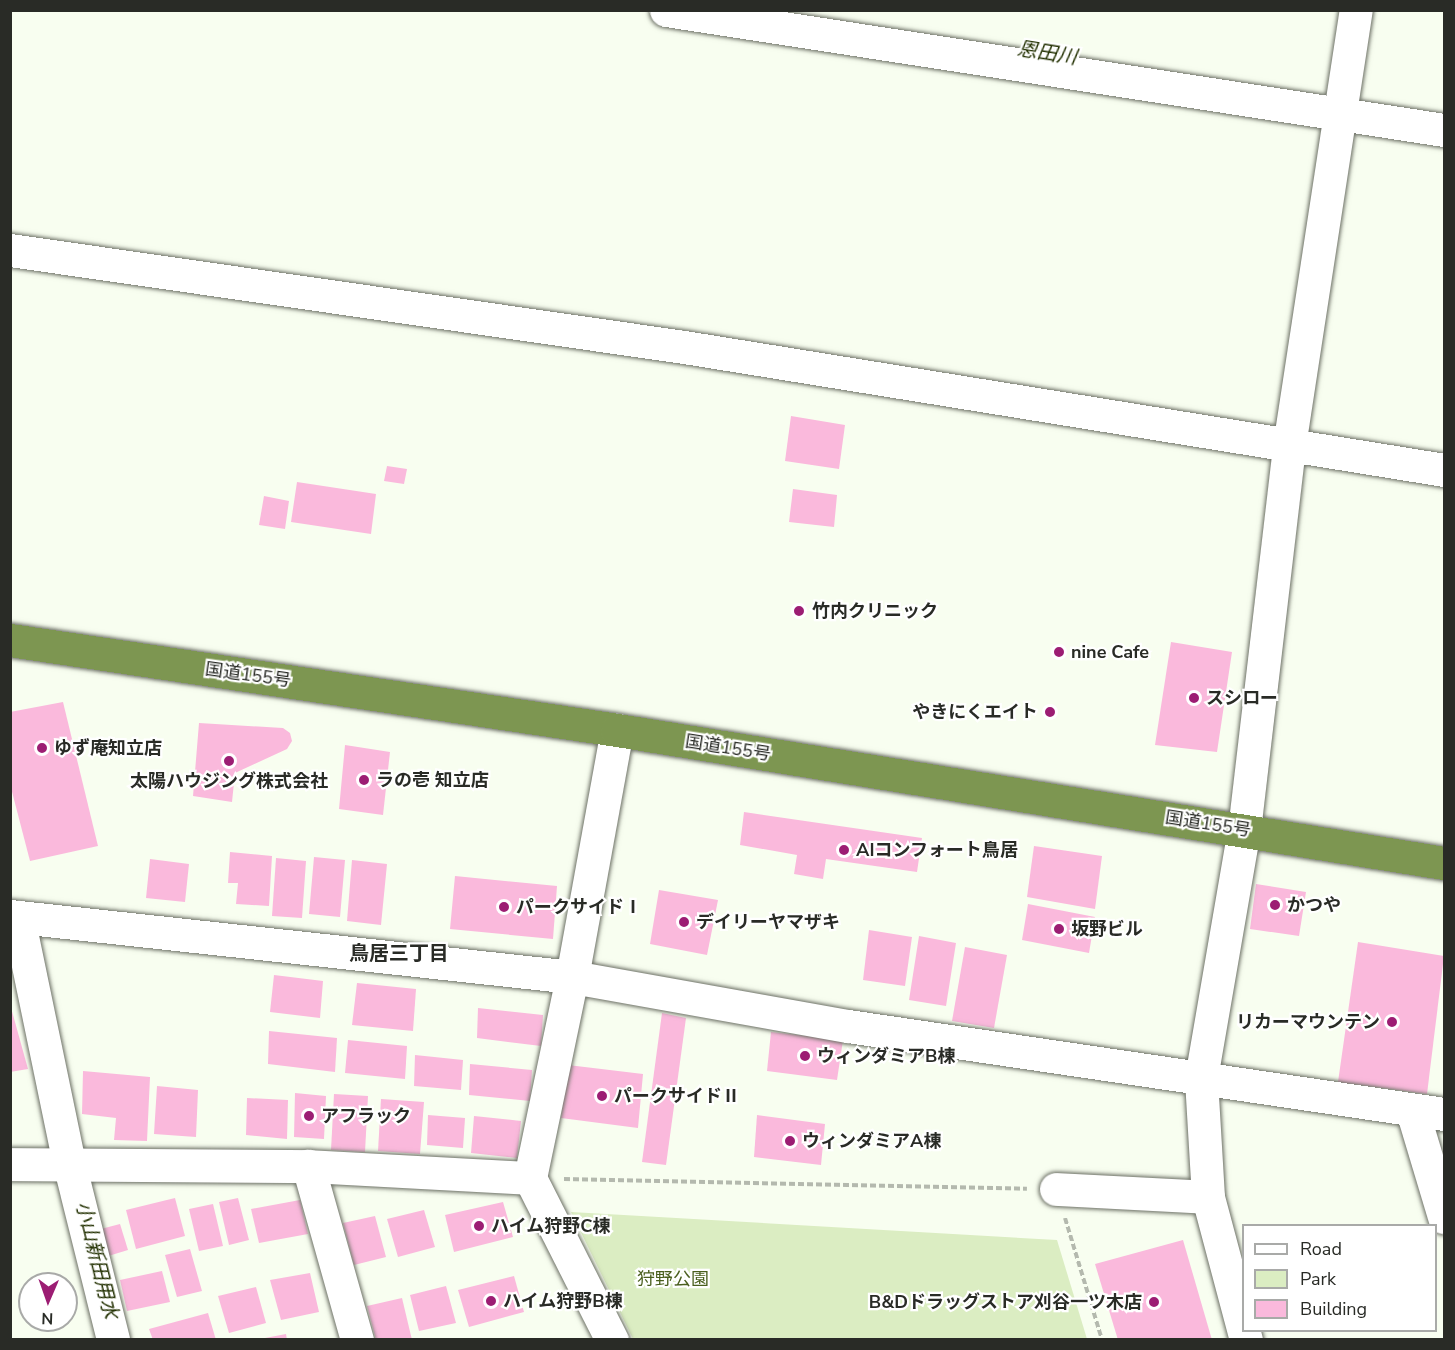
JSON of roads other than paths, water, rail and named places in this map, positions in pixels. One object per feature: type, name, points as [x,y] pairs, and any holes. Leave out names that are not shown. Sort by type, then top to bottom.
[{"type":"highway","name":"国道155号","points":[[10,640],[617,730],[1444,863]]},
{"type":"street","points":[[666,10],[1444,130]]},
{"type":"street","points":[[1242,1325],[1208,1197],[1201,1078],[1244,830],[1289,446],[1356,10]]},
{"type":"street","points":[[10,250],[672,345],[1444,470]]},
{"type":"street","points":[[612,1340],[530,1178],[572,977],[617,730]]},
{"type":"street","points":[[113,1340],[69,1163],[14,916],[572,977],[848,1026],[1444,1114]]},
{"type":"street","points":[[1412,1110],[1444,1217]]},
{"type":"street","points":[[10,1164],[308,1166],[530,1178]]},
{"type":"street","points":[[308,1166],[357,1340]]},
{"type":"street","points":[[1056,1189],[1208,1197]]},
{"type":"place","name":"竹内クリニック","points":[[799,611]]},
{"type":"place","name":"nine Cafe","points":[[1059,652]]},
{"type":"place","name":"スシロー","points":[[1194,698]]},
{"type":"place","name":"やきにくエイト","points":[[1050,712]]},
{"type":"place","name":"ゆず庵知立店","points":[[42,748]]},
{"type":"place","name":"太陽ハウジング株式会社","points":[[229,761]]},
{"type":"place","name":"ラの壱 知立店","points":[[364,780]]},
{"type":"place","name":"AIコンフォート鳥居","points":[[844,850]]},
{"type":"place","name":"かつや","points":[[1275,905]]},
{"type":"place","name":"パークサイドⅠ","points":[[504,907]]},
{"type":"place","name":"デイリーヤマザキ","points":[[684,922]]},
{"type":"place","name":"坂野ビル","points":[[1059,929]]},
{"type":"place","name":"リカーマウンテン","points":[[1392,1022]]},
{"type":"place","name":"ウィンダミアB棟","points":[[805,1056]]},
{"type":"place","name":"パークサイドⅡ","points":[[602,1096]]},
{"type":"place","name":"アフラック","points":[[309,1116]]},
{"type":"place","name":"ウィンダミアA棟","points":[[790,1141]]},
{"type":"place","name":"ハイム狩野C棟","points":[[479,1226]]},
{"type":"place","name":"ハイム狩野B棟","points":[[491,1301]]},
{"type":"place","name":"B&Dドラッグストア刈谷一ツ木店","points":[[1154,1302]]},
{"type":"district","name":"鳥居三丁目","points":[[399,953]]},
{"type":"water label","name":"恩田川","points":[[1047,53]]},
{"type":"water label","name":"小山新田用水","points":[[97,1260]]},
{"type":"park label","name":"狩野公園","points":[[673,1279]]}]
